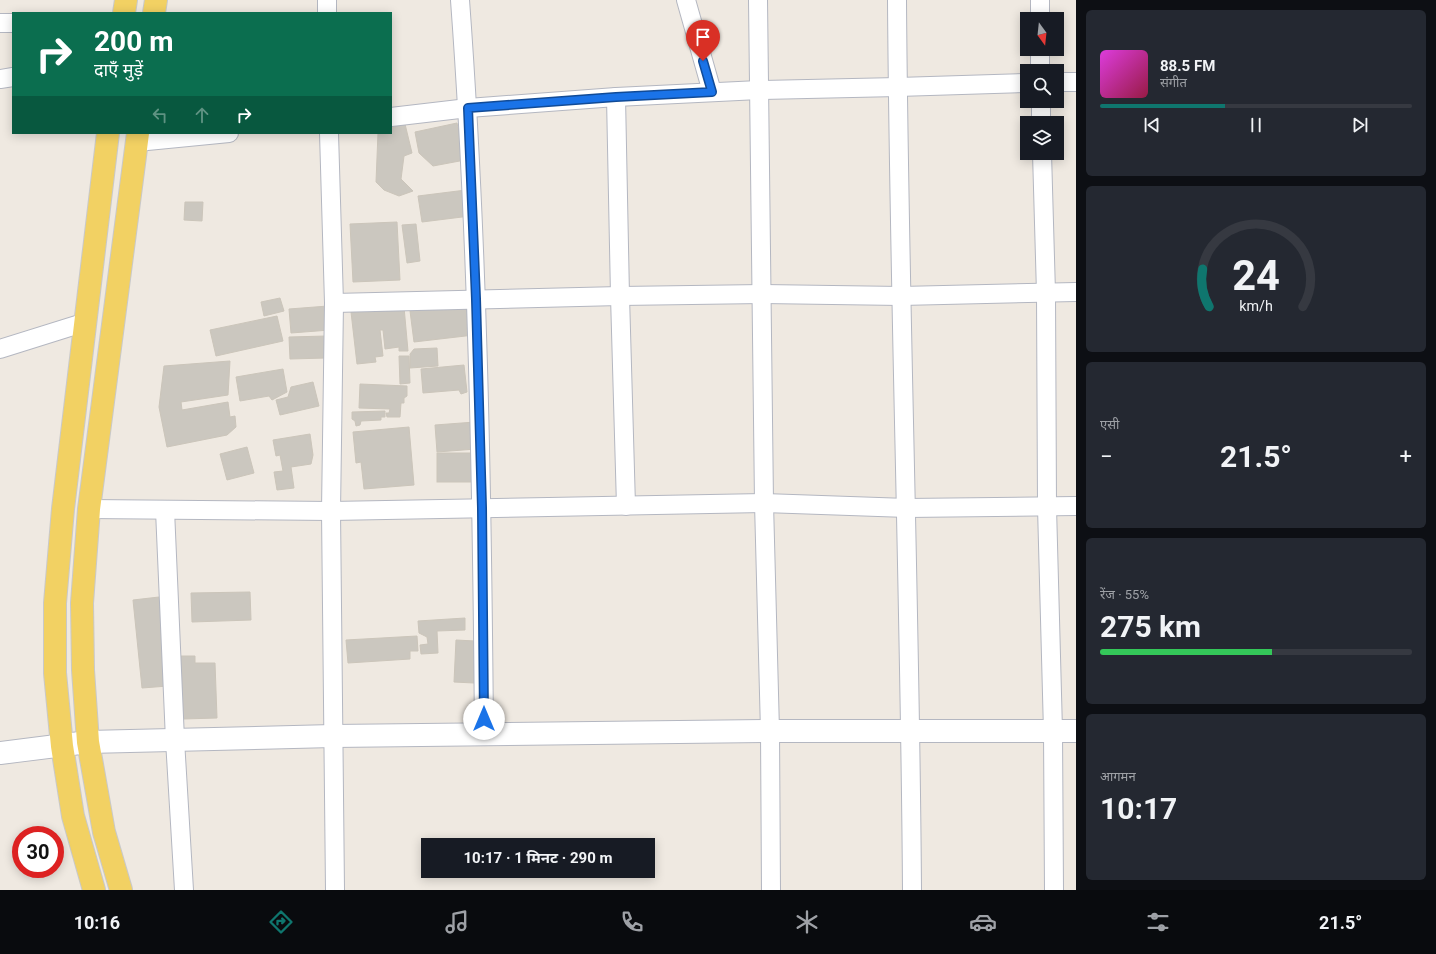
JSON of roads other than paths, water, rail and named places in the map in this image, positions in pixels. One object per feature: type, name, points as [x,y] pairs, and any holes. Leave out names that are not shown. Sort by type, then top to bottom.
[{"type":"main road","points":[[124,12],[126,0]]},
{"type":"main road","points":[[154,12],[156,0]]},
{"type":"main road","points":[[94,890],[73,816],[62,746],[55,672],[54,603],[63,509],[108,134]]},
{"type":"main road","points":[[121,890],[104,832],[88,742],[83,670],[82,603],[89,509],[138,137]]},
{"type":"street","points":[[327,0],[327,12]]},
{"type":"street","points":[[460,0],[468,108],[476,299],[482,508],[484,734]]},
{"type":"street","points":[[686,0],[712,92]]},
{"type":"street","points":[[758,0],[763,294],[764,503],[770,731],[772,890]]},
{"type":"street","points":[[897,0],[901,296],[911,732],[912,890]]},
{"type":"street","points":[[1040,0],[1040,12]]},
{"type":"street","points":[[0,23],[12,23]]},
{"type":"street","points":[[0,79],[12,77]]},
{"type":"street","points":[[1064,82],[1076,82]]},
{"type":"street","points":[[392,117],[468,108],[616,97],[759,90],[1020,83]]},
{"type":"street","points":[[616,97],[626,506]]},
{"type":"street","points":[[138,137],[206,134]]},
{"type":"street","points":[[329,134],[334,303],[331,511],[335,890]]},
{"type":"street","points":[[1042,160],[1046,293],[1047,507],[1053,731],[1054,890]]},
{"type":"street","points":[[334,303],[620,296],[763,294],[901,296],[1076,292]]},
{"type":"street","points":[[0,349],[86,322]]},
{"type":"street","points":[[89,509],[331,511],[764,503],[907,508],[1076,506]]},
{"type":"street","points":[[165,510],[175,740],[184,890]]},
{"type":"street","points":[[0,753],[88,742],[333,736],[770,731],[1076,731]]}]
